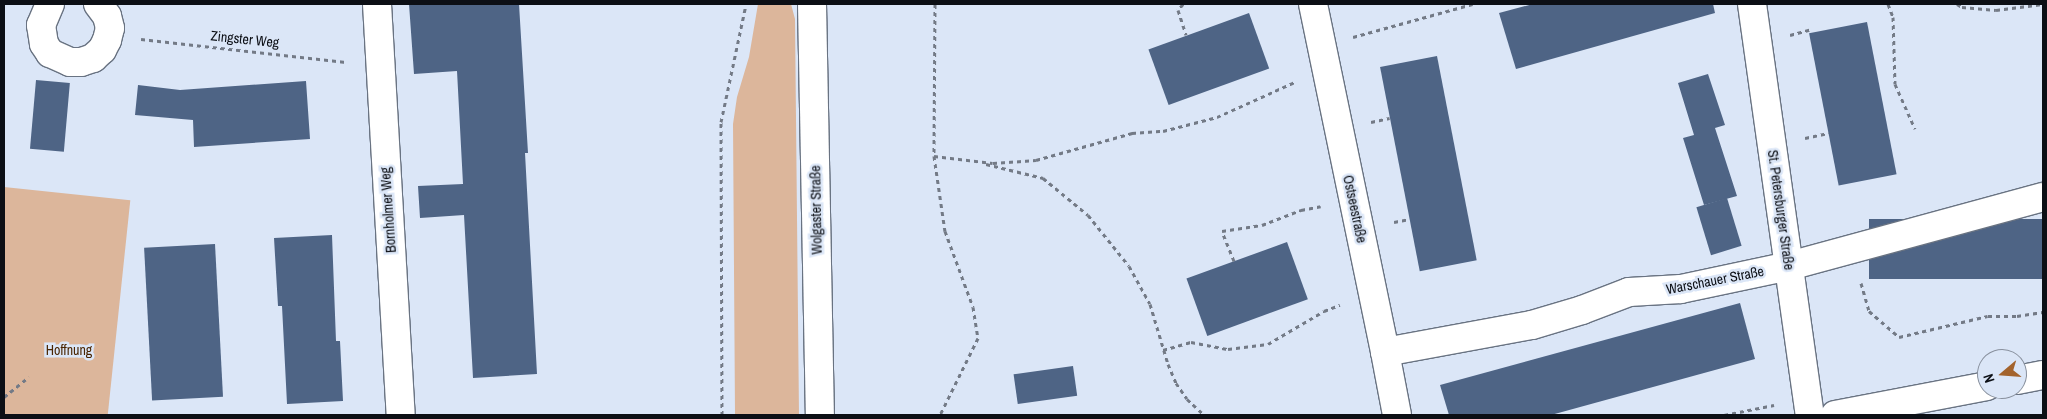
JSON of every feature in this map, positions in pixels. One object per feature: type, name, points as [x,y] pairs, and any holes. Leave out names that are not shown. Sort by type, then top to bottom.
[{"type":"street","points":[[50,4],[41,22],[41,33],[50,53],[59,59],[70,62],[81,62],[93,58],[102,50],[110,28],[107,16],[98,4]]},
{"type":"street","name":"Bornholmer Weg","points":[[377,4],[379,66],[401,415]]},
{"type":"street","name":"Wolgaster Straße","points":[[812,4],[820,415]]},
{"type":"street","name":"Ostseestraße","points":[[1312,4],[1386,352],[1396,415]]},
{"type":"street","name":"St. Petersburger Straße","points":[[1752,4],[1810,415]]},
{"type":"street","name":"Warschauer Straße","points":[[1386,352],[1532,325],[1582,310],[1629,292],[1681,289],[1789,266],[2043,197]]},
{"type":"street","points":[[2027,378],[2043,375]]},
{"type":"street","points":[[1835,415],[1977,388]]},
{"type":"path","points":[[722,415],[721,122],[746,4]]},
{"type":"path","points":[[935,4],[934,156],[945,231],[973,307],[978,338],[940,415]]},
{"type":"path","points":[[1183,4],[1178,10],[1186,35]]},
{"type":"path","points":[[1321,46],[1473,4]]},
{"type":"path","points":[[1888,4],[1893,17],[1895,84],[1915,129]]},
{"type":"path","points":[[1956,4],[1962,7],[1996,10],[2043,4]]},
{"type":"path","name":"Zingster Weg","points":[[108,36],[379,66]]},
{"type":"path","points":[[934,156],[1003,163],[1036,160],[1132,133],[1163,131],[1217,117],[1297,82],[1326,75]]},
{"type":"path","points":[[962,159],[1018,170],[1043,178],[1088,215],[1129,266],[1150,304],[1163,350],[1176,383],[1186,399],[1204,415]]},
{"type":"path","points":[[1234,261],[1222,231],[1262,225],[1301,210],[1353,201]]},
{"type":"path","points":[[1858,247],[1862,288],[1869,311],[1899,337],[1988,316],[2018,316],[2043,313]]},
{"type":"path","points":[[1163,350],[1191,342],[1228,349],[1268,344],[1324,311],[1348,302]]},
{"type":"path","points":[[4,397],[29,376]]},
{"type":"green space","points":[[758,4],[791,4],[795,19],[799,415],[735,415],[733,124],[737,97],[749,57]]},
{"type":"green space","name":"Hoffnung","points":[[4,187],[130,200],[108,415],[4,415]]},
{"type":"building","points":[[409,4],[519,4],[528,153],[525,153],[537,374],[473,378],[464,215],[420,218],[418,186],[463,184],[457,71],[414,74]]},
{"type":"building","points":[[1533,4],[1713,4],[1715,13],[1516,69],[1499,13]]},
{"type":"building","points":[[1249,13],[1269,68],[1169,105],[1148,50]]},
{"type":"building","points":[[1867,22],[1897,174],[1839,185],[1809,33]]},
{"type":"building","points":[[1437,56],[1477,260],[1420,271],[1380,67]]},
{"type":"building","points":[[1708,74],[1725,125],[1715,128],[1737,196],[1704,205],[1683,138],[1694,135],[1678,83]]},
{"type":"building","points":[[36,80],[70,83],[64,152],[30,149]]},
{"type":"building","points":[[306,81],[310,139],[194,147],[193,120],[135,115],[138,85],[180,90]]},
{"type":"building","points":[[1727,198],[1742,246],[1711,255],[1696,207]]},
{"type":"building","points":[[1869,219],[2043,219],[2043,279],[1869,279]]},
{"type":"building","points":[[332,235],[336,341],[340,341],[343,401],[287,404],[282,306],[278,306],[274,238]]},
{"type":"building","points":[[1287,242],[1308,299],[1207,336],[1186,279]]},
{"type":"building","points":[[215,244],[223,397],[152,401],[144,248]]},
{"type":"building","points":[[1740,303],[1755,359],[1551,415],[1449,415],[1440,385]]},
{"type":"building","points":[[1073,366],[1077,396],[1018,404],[1014,374]]}]
